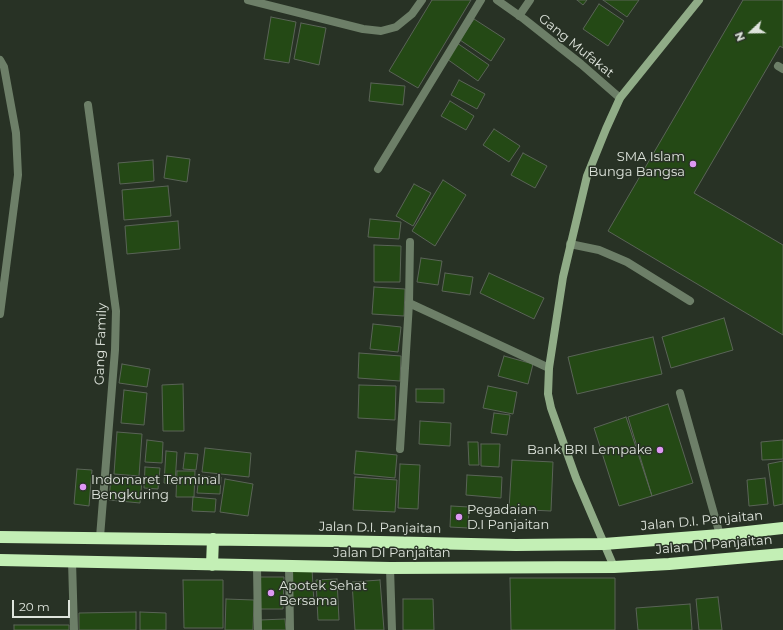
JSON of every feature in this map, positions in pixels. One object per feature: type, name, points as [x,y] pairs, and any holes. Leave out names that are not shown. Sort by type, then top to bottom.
[{"type":"highway","name":"Jalan D.I. Panjaitan","points":[[0,536],[516,545],[604,544],[720,535],[783,528]]},
{"type":"highway","points":[[212,565],[213,539]]},
{"type":"highway","name":"Jalan DI Panjaitan","points":[[0,560],[390,568],[614,567],[669,564],[783,554]]},
{"type":"street","points":[[248,0],[363,29],[381,31],[396,26],[412,14],[422,0]]},
{"type":"street","points":[[378,169],[481,0]]},
{"type":"street","name":"Gang Mufakat","points":[[497,0],[581,64],[620,98]]},
{"type":"street","points":[[519,16],[530,0]]},
{"type":"street","points":[[614,567],[576,478],[555,421],[548,394],[549,368],[563,277],[570,244],[587,176],[606,128],[620,98],[699,0]]},
{"type":"street","points":[[0,60],[4,67],[16,133],[18,175],[0,314]]},
{"type":"street","name":"Gang Family","points":[[88,106],[116,311],[115,350],[100,537]]},
{"type":"street","points":[[400,449],[409,303],[410,242]]},
{"type":"street","points":[[570,244],[599,250],[627,262],[690,302]]},
{"type":"street","points":[[409,303],[549,368]]},
{"type":"street","points":[[680,393],[720,535]]},
{"type":"street","points":[[72,561],[74,630]]},
{"type":"street","points":[[257,566],[258,630]]},
{"type":"street","points":[[289,566],[290,630]]},
{"type":"street","points":[[390,568],[392,630]]},
{"type":"building","points":[[432,0],[471,0],[418,88],[389,71]]},
{"type":"building","points":[[577,0],[587,0],[583,5]]},
{"type":"building","points":[[603,0],[639,0],[627,17]]},
{"type":"building","points":[[743,0],[783,0],[783,48],[780,46],[694,193],[783,245],[783,335],[608,231]]},
{"type":"building","points":[[599,4],[624,21],[608,46],[583,29]]},
{"type":"building","points":[[271,17],[296,22],[289,63],[264,59]]},
{"type":"building","points":[[474,19],[505,39],[491,61],[460,40]]},
{"type":"building","points":[[301,23],[326,28],[319,65],[294,59]]},
{"type":"building","points":[[457,43],[489,65],[478,81],[447,59]]},
{"type":"building","points":[[459,80],[485,94],[477,109],[451,95]]},
{"type":"building","points":[[371,83],[405,86],[403,105],[369,101]]},
{"type":"building","points":[[450,101],[474,116],[466,130],[441,116]]},
{"type":"building","points":[[494,129],[520,146],[509,162],[483,145]]},
{"type":"building","points":[[523,153],[547,166],[535,188],[511,175]]},
{"type":"building","points":[[167,156],[190,159],[187,182],[164,178]]},
{"type":"building","points":[[153,160],[154,181],[120,184],[118,163]]},
{"type":"building","points":[[443,180],[466,195],[435,246],[412,231]]},
{"type":"building","points":[[414,184],[431,193],[413,226],[396,216]]},
{"type":"building","points":[[168,186],[171,216],[124,220],[122,190]]},
{"type":"building","points":[[370,219],[401,222],[399,239],[368,237]]},
{"type":"building","points":[[178,221],[180,249],[127,254],[125,226]]},
{"type":"building","points":[[374,245],[401,246],[400,282],[374,282]]},
{"type":"building","points":[[421,258],[442,261],[438,285],[417,282]]},
{"type":"building","points":[[445,273],[473,277],[470,295],[442,291]]},
{"type":"building","points":[[489,273],[544,298],[534,319],[480,293]]},
{"type":"building","points":[[374,287],[405,289],[404,316],[372,314]]},
{"type":"building","points":[[724,318],[733,350],[671,368],[662,337]]},
{"type":"building","points":[[373,324],[401,327],[398,352],[370,349]]},
{"type":"building","points":[[653,337],[662,374],[577,394],[568,357]]},
{"type":"building","points":[[359,353],[401,356],[400,381],[358,378]]},
{"type":"building","points":[[504,356],[533,364],[528,384],[498,376]]},
{"type":"building","points":[[122,364],[150,369],[147,387],[119,383]]},
{"type":"building","points":[[183,384],[184,431],[163,431],[162,385]]},
{"type":"building","points":[[359,385],[396,386],[395,420],[358,418]]},
{"type":"building","points":[[488,386],[517,392],[513,414],[483,408]]},
{"type":"building","points":[[416,389],[444,389],[444,403],[416,402]]},
{"type":"building","points":[[124,390],[147,393],[144,425],[121,423]]},
{"type":"building","name":"Bank BRI Lempake","points":[[668,404],[693,483],[652,496],[628,417]]},
{"type":"building","points":[[494,413],[510,415],[507,435],[491,433]]},
{"type":"building","points":[[626,417],[652,496],[619,506],[594,428]]},
{"type":"building","points":[[420,421],[451,423],[450,446],[419,444]]},
{"type":"building","points":[[117,432],[142,434],[139,476],[114,474]]},
{"type":"building","points":[[147,440],[163,442],[162,463],[145,462]]},
{"type":"building","points":[[783,440],[783,459],[762,460],[761,442]]},
{"type":"building","points":[[468,442],[478,442],[479,465],[469,465]]},
{"type":"building","points":[[481,444],[500,444],[499,467],[481,466]]},
{"type":"building","points":[[205,448],[251,453],[249,477],[202,472]]},
{"type":"building","points":[[166,451],[177,452],[175,484],[164,483]]},
{"type":"building","points":[[356,451],[397,455],[395,478],[354,474]]},
{"type":"building","points":[[185,453],[198,454],[196,470],[183,469]]},
{"type":"building","points":[[512,460],[553,462],[551,511],[509,509]]},
{"type":"building","points":[[783,461],[783,504],[774,506],[768,464]]},
{"type":"building","points":[[400,464],[420,465],[418,509],[398,508]]},
{"type":"building","points":[[145,467],[160,468],[158,489],[144,488]]},
{"type":"building","name":"Indomaret Terminal Bengkuring","points":[[77,469],[92,470],[89,506],[74,504]]},
{"type":"building","points":[[177,471],[195,471],[194,497],[176,497]]},
{"type":"building","points":[[467,475],[502,477],[501,498],[466,495]]},
{"type":"building","points":[[199,476],[221,477],[220,494],[197,493]]},
{"type":"building","points":[[111,477],[142,480],[140,503],[109,500]]},
{"type":"building","points":[[355,477],[397,480],[395,512],[353,510]]},
{"type":"building","points":[[765,478],[768,504],[749,506],[747,480]]},
{"type":"building","points":[[225,479],[253,484],[248,516],[220,512]]},
{"type":"building","points":[[193,497],[216,499],[215,512],[192,511]]},
{"type":"building","name":"Pegadaian D.I Panjaitan","points":[[451,506],[469,507],[468,528],[450,527]]},
{"type":"building","points":[[312,569],[314,603],[292,604],[291,570]]},
{"type":"building","name":"Apotek Sehat Bersama","points":[[259,577],[284,577],[283,609],[259,609]]},
{"type":"building","points":[[510,578],[615,578],[615,630],[511,630]]},
{"type":"building","points":[[337,579],[339,620],[318,620],[316,580]]},
{"type":"building","points":[[183,580],[223,580],[223,628],[184,628]]},
{"type":"building","points":[[380,580],[384,630],[355,630],[352,582]]},
{"type":"building","points":[[718,597],[722,630],[699,630],[696,599]]},
{"type":"building","points":[[226,599],[254,600],[253,630],[225,630]]},
{"type":"building","points":[[403,599],[433,599],[434,630],[403,630]]},
{"type":"building","points":[[690,604],[692,630],[638,630],[636,608]]},
{"type":"building","points":[[136,612],[136,630],[79,630],[79,613]]},
{"type":"building","points":[[140,612],[166,613],[166,630],[140,630]]},
{"type":"building","points":[[285,619],[286,630],[260,630],[260,620]]},
{"type":"building","points":[[14,625],[69,625],[69,630],[14,630]]},
{"type":"place","name":"SMA Islam Bunga Bangsa","points":[[693,164]]},
{"type":"place","name":"Bank BRI Lempake","points":[[660,450]]},
{"type":"place","name":"Indomaret Terminal Bengkuring","points":[[83,487]]},
{"type":"place","name":"Pegadaian D.I Panjaitan","points":[[459,517]]},
{"type":"place","name":"Apotek Sehat Bersama","points":[[271,593]]}]
